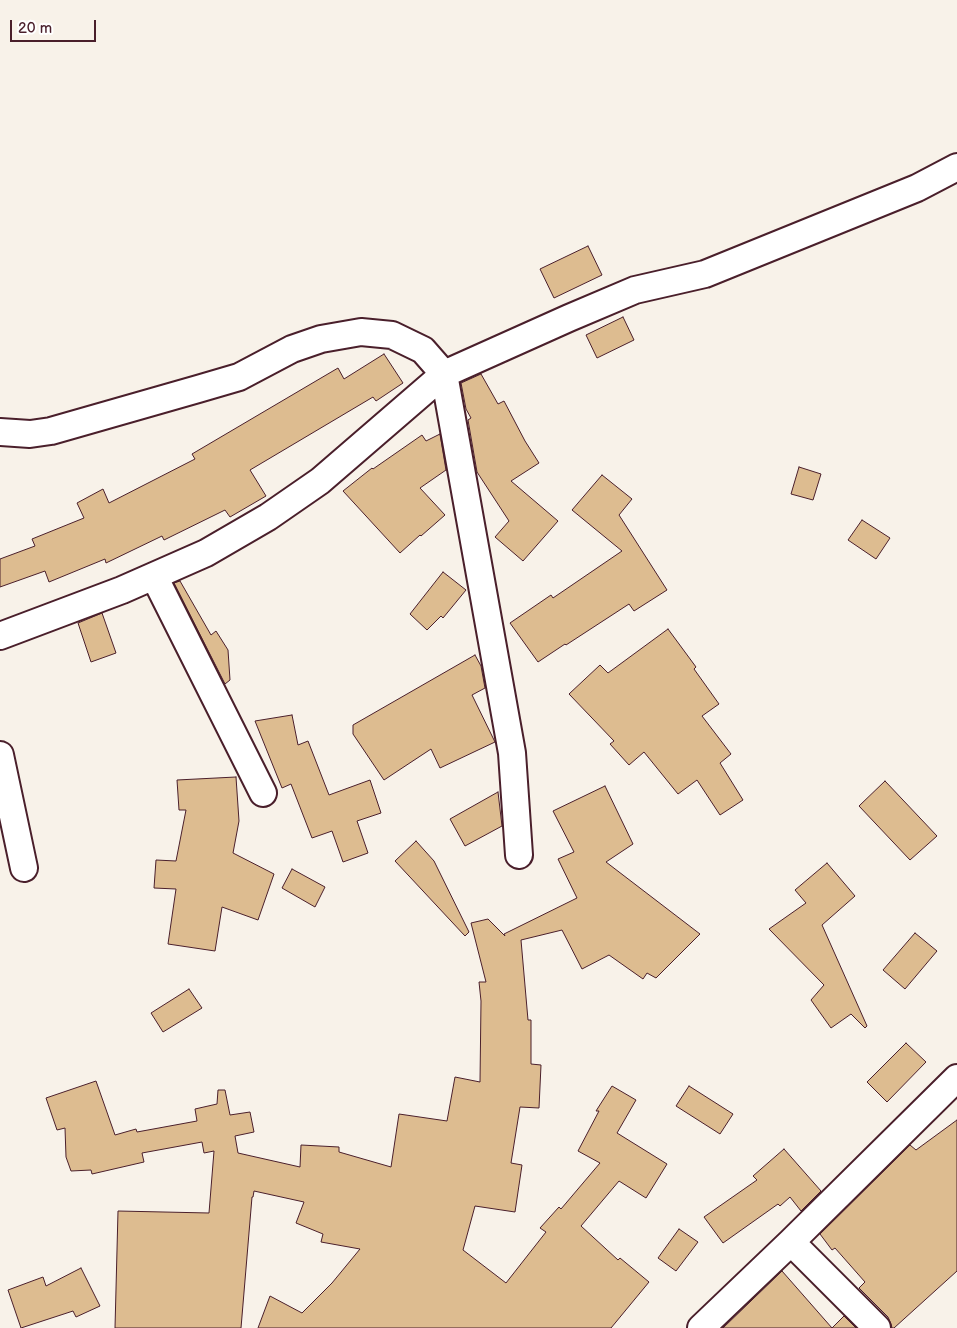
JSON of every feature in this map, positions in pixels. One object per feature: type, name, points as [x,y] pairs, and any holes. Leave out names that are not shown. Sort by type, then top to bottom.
[{"type":"street","points":[[0,636],[26,628],[206,553],[268,517],[320,481],[444,374],[635,290],[705,274],[917,188],[957,167]]},
{"type":"street","points":[[0,432],[30,434],[51,431],[239,377],[292,349],[321,339],[360,332],[392,335],[423,350],[444,374],[512,753],[519,855]]},
{"type":"street","points":[[154,576],[263,793]]},
{"type":"street","points":[[0,755],[24,868]]},
{"type":"street","points":[[701,1328],[957,1078]]},
{"type":"street","points":[[791,1242],[877,1328]]},
{"type":"building","points":[[588,246],[602,275],[554,298],[540,269]]},
{"type":"building","points":[[623,317],[634,340],[597,358],[586,335]]},
{"type":"building","points":[[384,354],[403,383],[376,401],[373,397],[250,470],[266,496],[230,517],[225,510],[164,540],[162,536],[106,563],[105,559],[49,582],[45,571],[0,587],[0,559],[35,546],[32,539],[84,518],[77,503],[103,489],[109,503],[195,459],[192,454],[338,368],[344,379]]},
{"type":"building","points":[[481,374],[498,404],[504,401],[539,463],[511,481],[558,521],[523,561],[495,537],[509,521],[477,472],[468,420],[471,418],[466,409],[461,383]]},
{"type":"building","points":[[440,434],[446,470],[420,488],[445,515],[400,553],[343,491],[372,468],[422,435],[426,441]]},
{"type":"building","points":[[799,467],[821,474],[813,500],[791,494]]},
{"type":"building","points":[[602,475],[632,499],[619,515],[667,590],[634,611],[629,604],[538,662],[510,623],[551,595],[553,598],[622,551],[572,510]]},
{"type":"building","points":[[862,520],[890,538],[876,559],[848,540]]},
{"type":"building","points":[[443,572],[466,590],[443,618],[441,616],[427,630],[410,614]]},
{"type":"building","points":[[180,581],[211,635],[216,631],[228,650],[230,680],[225,684],[174,583]]},
{"type":"building","points":[[102,613],[116,653],[91,662],[78,623]]},
{"type":"building","points":[[668,629],[696,667],[694,669],[719,704],[702,716],[731,754],[720,763],[743,800],[720,815],[697,780],[678,794],[644,752],[629,765],[610,744],[614,741],[569,694],[600,665],[608,673]]},
{"type":"building","points":[[475,655],[481,666],[485,688],[472,695],[495,742],[440,768],[431,749],[384,780],[353,734],[353,725]]},
{"type":"building","points":[[292,715],[298,745],[308,741],[329,795],[370,780],[381,813],[357,821],[368,853],[343,862],[332,831],[312,838],[291,784],[282,788],[255,721]]},
{"type":"building","points":[[236,777],[239,821],[233,853],[274,874],[258,920],[222,907],[215,951],[168,944],[176,889],[154,888],[156,860],[176,861],[186,810],[179,810],[177,780]]},
{"type":"building","points":[[885,781],[937,836],[910,860],[859,806]]},
{"type":"building","points":[[605,786],[633,844],[606,862],[700,934],[656,978],[647,973],[643,979],[609,955],[582,969],[562,930],[521,940],[528,1020],[531,1020],[531,1064],[541,1065],[539,1108],[520,1107],[511,1163],[522,1165],[515,1212],[475,1206],[463,1250],[506,1283],[546,1232],[540,1228],[559,1207],[561,1209],[600,1163],[578,1151],[599,1111],[596,1111],[612,1086],[636,1100],[617,1133],[667,1164],[646,1198],[619,1181],[581,1226],[618,1260],[620,1258],[649,1282],[611,1328],[258,1328],[270,1296],[302,1313],[332,1283],[360,1249],[321,1242],[323,1234],[296,1223],[304,1202],[254,1191],[241,1328],[115,1328],[118,1211],[209,1213],[214,1151],[204,1153],[202,1142],[142,1153],[144,1162],[92,1174],[91,1170],[71,1171],[66,1157],[65,1128],[57,1130],[46,1098],[96,1081],[115,1135],[136,1129],[137,1132],[197,1121],[195,1109],[217,1104],[218,1090],[225,1090],[230,1115],[250,1112],[254,1132],[235,1136],[238,1153],[300,1167],[301,1145],[339,1147],[339,1152],[391,1167],[399,1114],[447,1121],[455,1077],[480,1082],[481,1001],[479,982],[486,982],[471,923],[488,919],[505,936],[504,934],[577,898],[558,859],[574,852],[553,811]]},
{"type":"building","points":[[498,792],[502,826],[465,846],[450,819]]},
{"type":"building","points":[[416,841],[434,861],[469,932],[465,936],[395,861]]},
{"type":"building","points":[[827,863],[855,896],[822,925],[867,1026],[865,1028],[851,1014],[831,1028],[811,1000],[824,985],[769,929],[806,903],[795,890]]},
{"type":"building","points":[[292,869],[325,887],[315,907],[282,888]]},
{"type":"building","points":[[915,933],[937,951],[905,989],[883,970]]},
{"type":"building","points":[[189,989],[202,1008],[163,1032],[151,1013]]},
{"type":"building","points":[[906,1043],[926,1062],[887,1102],[867,1082]]},
{"type":"building","points":[[689,1086],[733,1114],[720,1134],[676,1106]]},
{"type":"building","points":[[957,1120],[957,1271],[892,1328],[888,1317],[859,1288],[865,1282],[835,1248],[832,1250],[820,1234],[910,1145],[916,1150]]},
{"type":"building","points":[[784,1149],[821,1191],[801,1211],[790,1197],[780,1206],[778,1204],[723,1243],[704,1217],[757,1180],[753,1176]]},
{"type":"building","points":[[679,1229],[698,1242],[676,1271],[658,1258]]},
{"type":"building","points":[[81,1268],[100,1306],[76,1317],[73,1311],[21,1328],[8,1290],[43,1277],[46,1286]]},
{"type":"building","points":[[782,1271],[832,1328],[723,1328]]},
{"type":"building","points":[[844,1316],[856,1328],[832,1328]]}]
